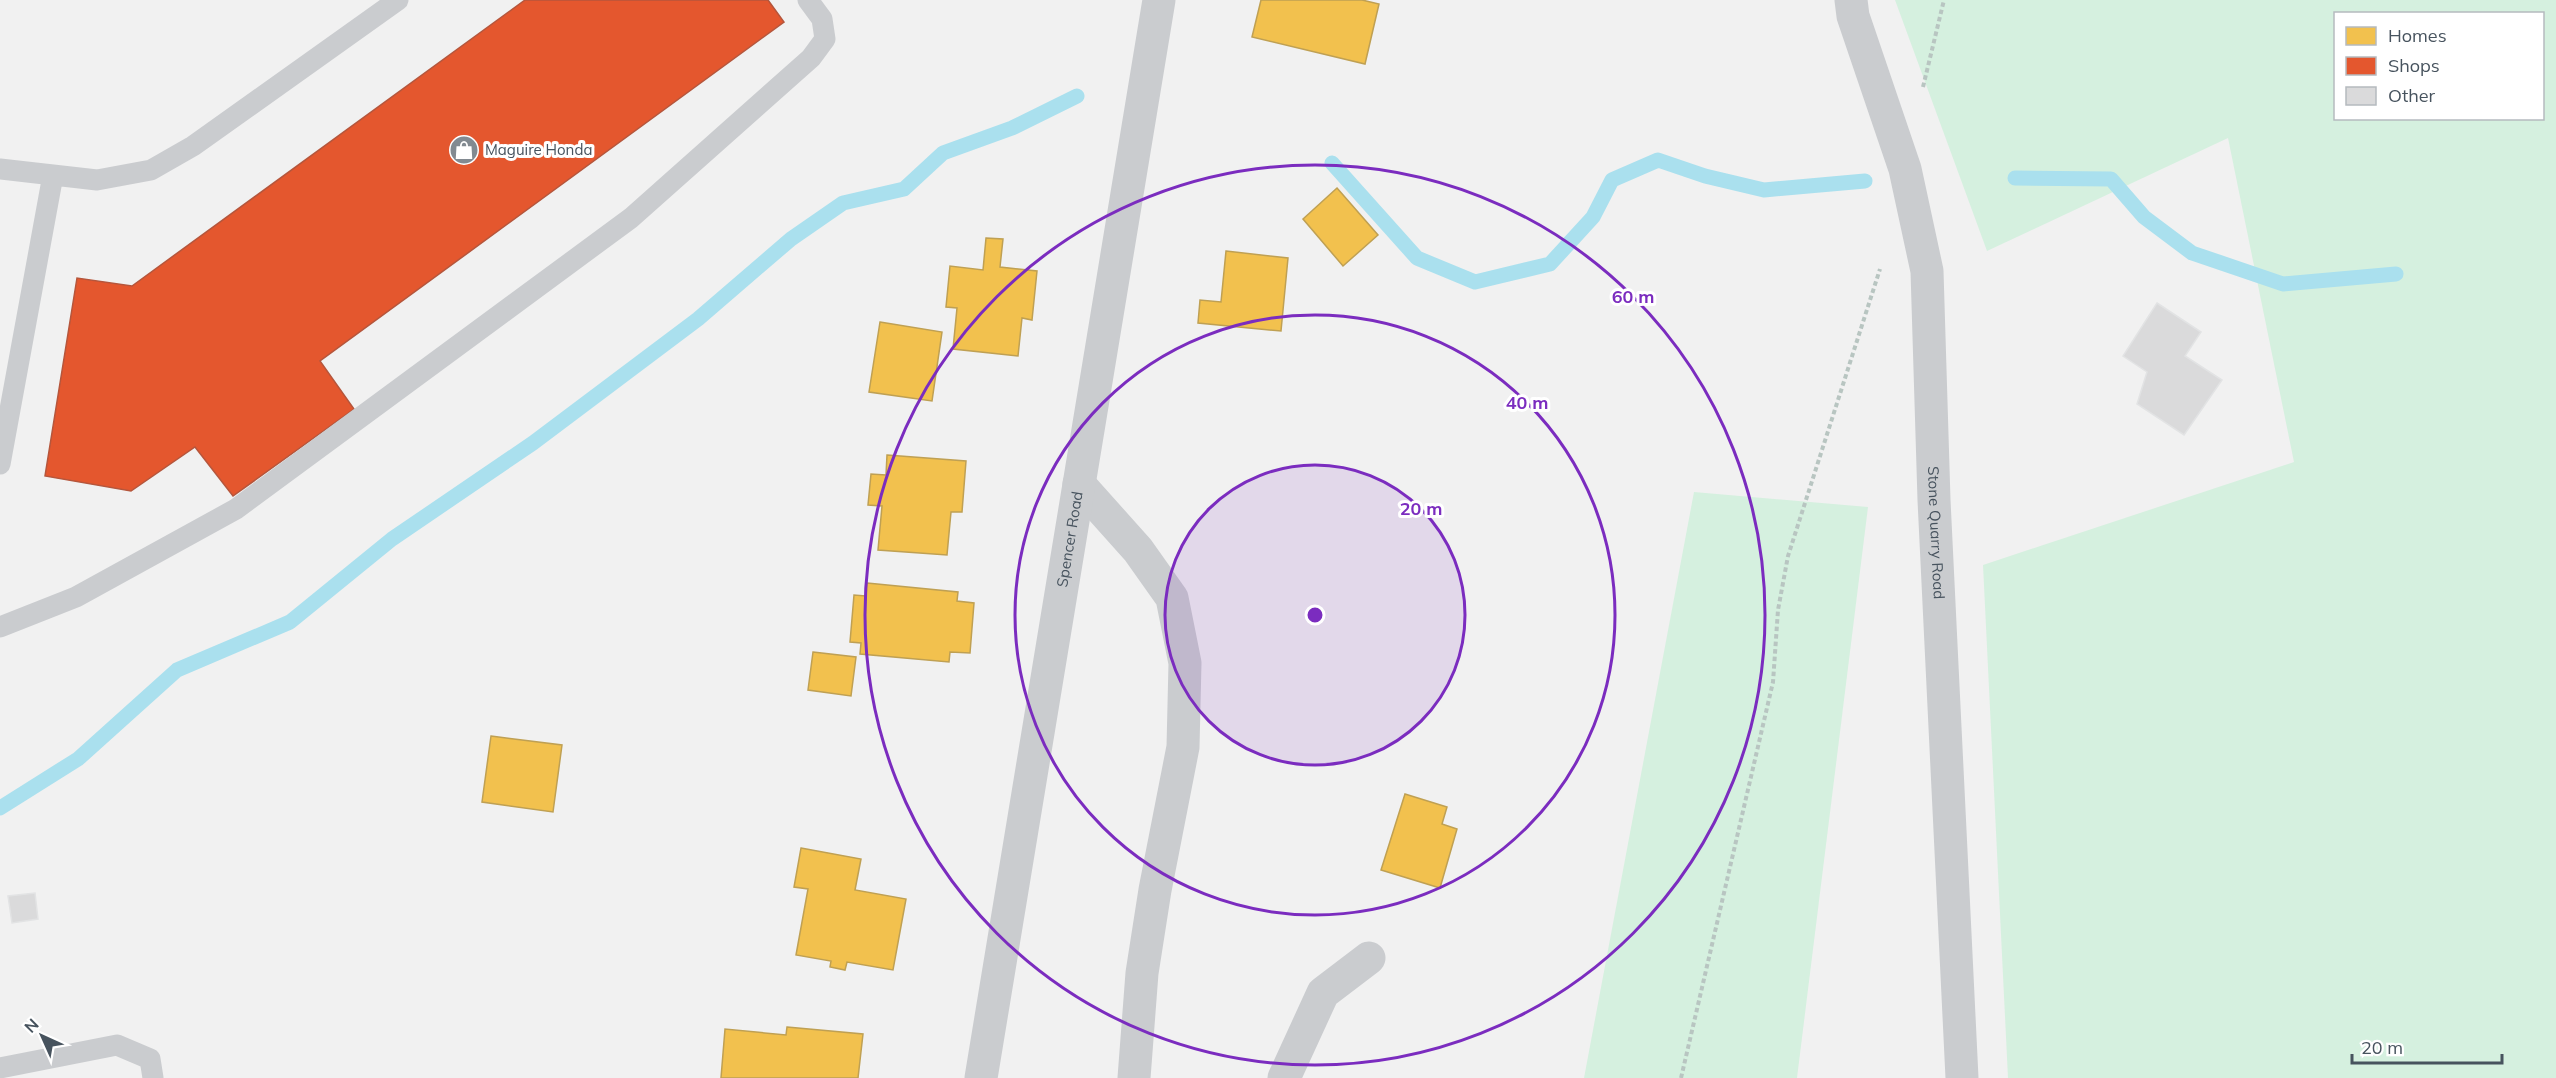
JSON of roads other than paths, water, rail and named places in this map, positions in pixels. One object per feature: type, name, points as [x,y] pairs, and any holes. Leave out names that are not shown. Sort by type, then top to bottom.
[{"type":"street","name":"Spencer Road","points":[[981,1078],[1159,0]]},
{"type":"street","name":"Stone Quarry Road","points":[[1851,0],[1853,16],[1905,169],[1927,271],[1934,500],[1962,1078]]},
{"type":"street","points":[[1079,484],[1138,550],[1172,598],[1185,663],[1183,747],[1153,902],[1143,973],[1134,1078]]},
{"type":"street","points":[[1284,1078],[1323,993],[1369,958]]},
{"type":"lane","points":[[0,169],[97,180],[151,170],[193,146],[398,0]]},
{"type":"lane","points":[[0,627],[76,597],[236,509],[631,218],[811,58],[825,39],[822,19],[808,0]]},
{"type":"lane","points":[[0,464],[52,175]]},
{"type":"lane","points":[[0,1068],[117,1045],[150,1059],[153,1078]]},
{"type":"waterway","points":[[0,808],[78,759],[177,670],[290,622],[392,539],[533,443],[698,319],[791,239],[843,203],[904,189],[943,153],[1012,128],[1077,96]]},
{"type":"waterway","points":[[1332,163],[1417,258],[1475,282],[1550,264],[1593,217],[1612,180],[1658,160],[1705,176],[1764,190],[1865,181]]},
{"type":"waterway","points":[[2015,178],[2111,179],[2144,217],[2192,253],[2283,284],[2396,274]]},
{"type":"place","name":"Maguire Honda","points":[[464,150]]}]
